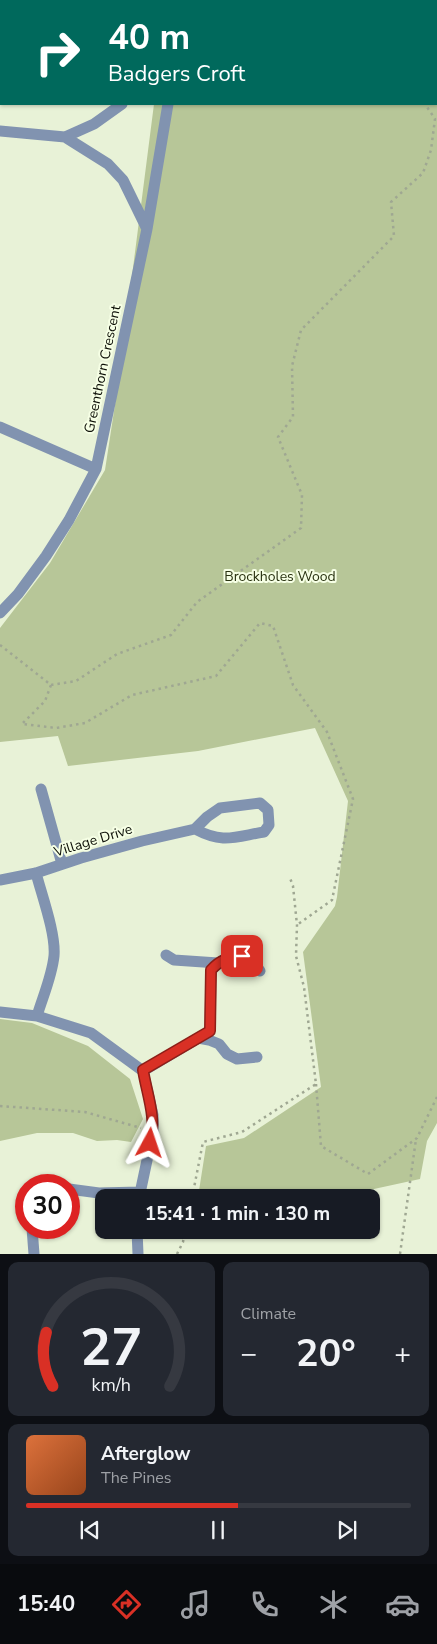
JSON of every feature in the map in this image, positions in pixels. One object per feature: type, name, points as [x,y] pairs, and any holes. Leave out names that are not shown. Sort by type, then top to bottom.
[{"type":"street","points":[[65,137],[94,124],[121,105]]},
{"type":"street","name":"Greenthorn Crescent","points":[[0,613],[18,594],[46,556],[69,520],[96,469],[147,229],[168,105]]},
{"type":"street","points":[[0,131],[65,137],[108,164],[124,180],[147,229]]},
{"type":"street","points":[[0,427],[96,469]]},
{"type":"street","points":[[41,789],[62,864]]},
{"type":"street","points":[[260,803],[268,810],[269,825],[264,832],[223,839],[210,837],[195,830],[207,817],[220,808],[260,803]]},
{"type":"street","name":"Village Drive","points":[[0,880],[36,873],[142,841],[195,830]]},
{"type":"street","points":[[36,873],[53,939],[54,955],[51,972],[37,1016]]},
{"type":"street","points":[[166,955],[174,960],[218,963]]},
{"type":"street","points":[[143,1070],[210,1031],[211,970],[218,963],[231,957],[242,956],[250,958],[260,971]]},
{"type":"street","points":[[0,1012],[37,1016],[91,1033],[143,1070],[153,1115],[153,1132],[141,1189]]},
{"type":"street","points":[[198,1038],[219,1044],[228,1054],[237,1059],[257,1057]]},
{"type":"street","points":[[80,1190],[95,1192]]},
{"type":"street","points":[[33,1239],[34,1254]]},
{"type":"street","points":[[137,1239],[138,1254]]},
{"type":"path","points":[[0,645],[51,685],[76,681],[117,654],[171,635],[197,602],[300,528],[302,495],[278,437],[293,417],[292,366],[301,330],[394,236],[391,202],[423,173],[431,150],[435,119],[426,105]]},
{"type":"path","points":[[51,685],[46,701],[22,724],[56,728],[85,723],[132,695],[216,676],[260,623],[273,626],[293,685],[327,732],[353,799],[332,900],[296,924]]},
{"type":"path","points":[[290,878],[293,886],[296,924],[296,956],[304,987],[316,1084],[321,1146],[368,1174],[416,1138]]},
{"type":"path","points":[[194,1189],[203,1142],[242,1132],[316,1084]]},
{"type":"path","points":[[400,1254],[416,1138],[437,1097]]},
{"type":"path","points":[[0,1106],[85,1112],[153,1132]]},
{"type":"path","points":[[177,1254],[184,1239]]},
{"type":"green space","name":"Brockholes Wood","points":[[154,105],[437,105],[437,1123],[427,1141],[420,1179],[374,1189],[199,1189],[206,1146],[244,1138],[321,1087],[303,952],[335,906],[348,801],[315,728],[198,751],[68,766],[58,736],[0,742],[0,628],[50,563],[105,470],[118,385]]},
{"type":"green space","points":[[0,1019],[32,1023],[88,1046],[130,1079],[143,1119],[131,1142],[117,1140],[97,1141],[73,1133],[37,1133],[0,1141]]},
{"type":"route","points":[[150,1143],[153,1132],[153,1115],[143,1070],[210,1031],[211,970],[218,963],[231,957],[242,956]]}]
